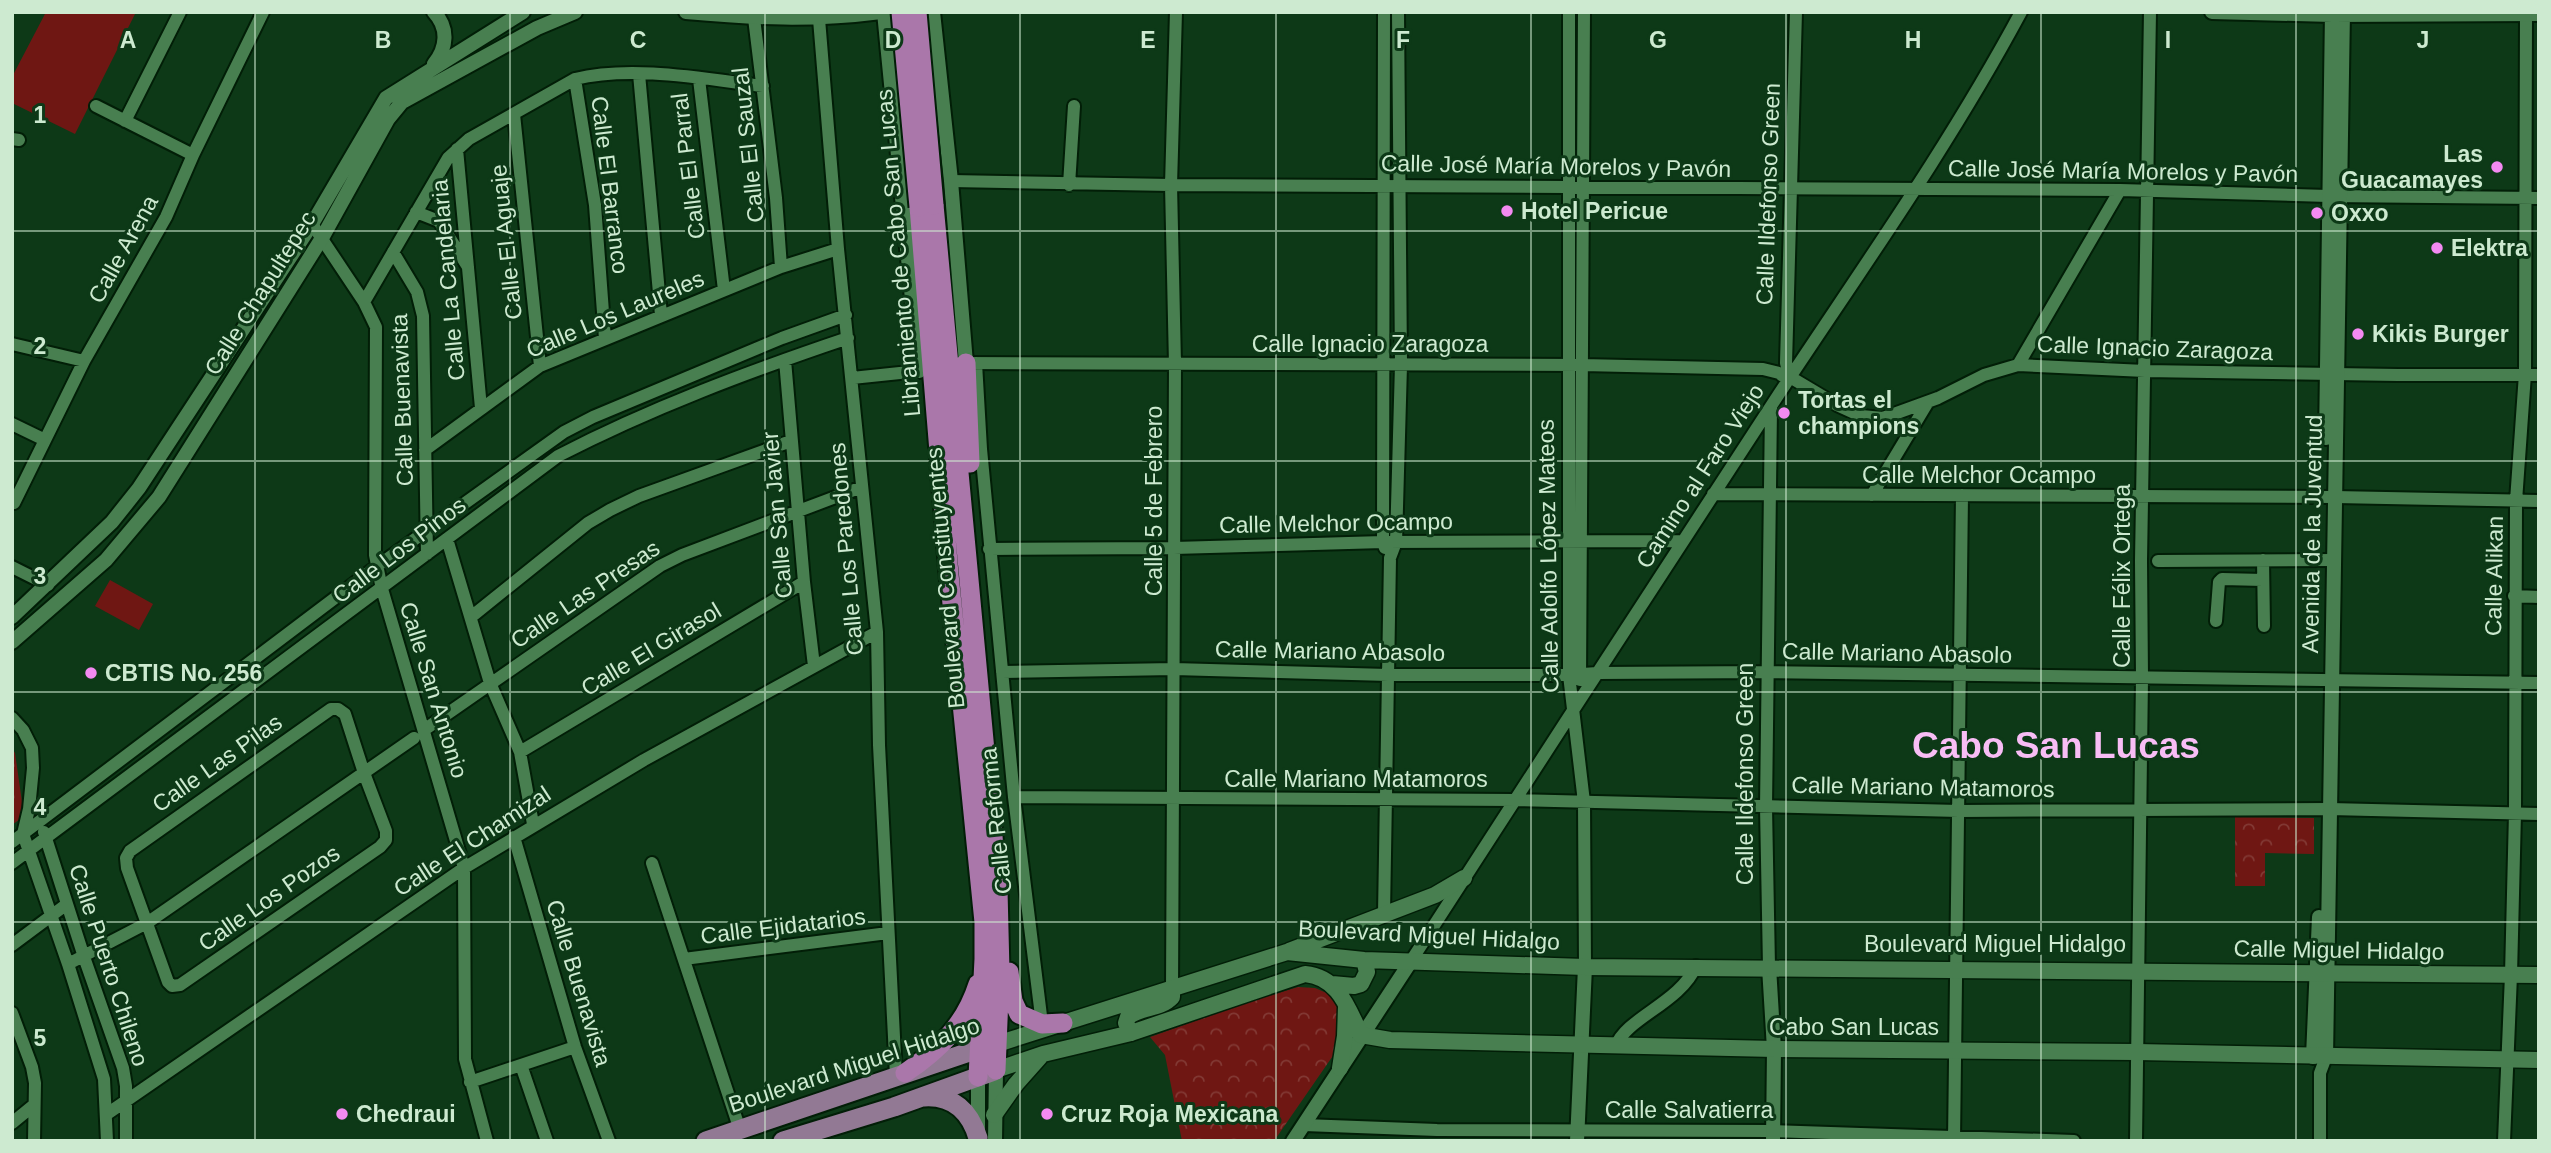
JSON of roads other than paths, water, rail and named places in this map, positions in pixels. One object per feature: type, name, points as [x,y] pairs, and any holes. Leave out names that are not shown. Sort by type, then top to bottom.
[{"type":"highway","name":"Libramiento de Cabo San Lucas","points":[[901,12],[926,206],[958,573]]},
{"type":"highway","name":"Boulevard Constituyentes","points":[[917,12],[926,206],[964,363],[958,573],[984,922],[989,1046]]},
{"type":"highway","points":[[919,371],[958,573]]},
{"type":"highway","name":"Boulevard Constituyentes","points":[[958,573],[998,890],[1000,972],[987,1073]]},
{"type":"highway","points":[[998,890],[1015,1007],[1022,1016],[1042,1024],[1063,1023]]},
{"type":"highway","points":[[900,1075],[940,1048],[960,1023],[976,989],[984,959]]},
{"type":"main road","points":[[1287,952],[1435,895],[1464,878]]},
{"type":"main road","name":"Boulevard Miguel Hidalgo","points":[[706,1141],[989,1046],[1287,952],[1364,960],[1584,967],[2138,970]]},
{"type":"main road","points":[[1332,984],[1361,984],[1367,972],[1364,960]]},
{"type":"main road","name":"Calle Miguel Hidalgo","points":[[2138,970],[2539,975]]},
{"type":"main road","name":"Boulevard Miguel Hidalgo","points":[[783,1141],[894,1107],[1043,1054],[1132,1033],[1305,974],[1321,977],[1332,984]]},
{"type":"main road","points":[[1332,984],[1361,1035]]},
{"type":"main road","points":[[1132,1033],[1126,1023],[1132,1012],[1165,1004],[1172,998],[1172,990]]},
{"type":"main road","points":[[1340,1068],[1346,1028],[1346,1005]]},
{"type":"main road","name":"Cabo San Lucas","points":[[1361,1035],[1390,1040],[1774,1049],[2137,1052],[2319,1061],[2539,1060]]},
{"type":"main road","points":[[993,1115],[1043,1054]]},
{"type":"main road","points":[[919,1097],[938,1097],[961,1106],[983,1140]]},
{"type":"street","points":[[125,121],[180,12]]},
{"type":"street","name":"Calle Arena","points":[[14,503],[84,361],[166,217],[193,155],[263,12]]},
{"type":"street","points":[[431,68],[443,51],[445,38],[444,30],[434,12]]},
{"type":"street","name":"Calle Chapultepec","points":[[12,617],[113,522],[139,488],[312,224],[386,98],[523,12]]},
{"type":"street","points":[[537,12],[537,28]]},
{"type":"street","name":"Calle Chapultepec","points":[[12,642],[106,560],[150,509],[322,238],[388,119],[402,102],[537,28],[575,12]]},
{"type":"street","points":[[686,12],[754,18],[818,19],[882,12],[919,371],[852,378]]},
{"type":"street","name":"Boulevard Constituyentes","points":[[933,12],[951,181],[964,363]]},
{"type":"street","name":"Calle 5 de Febrero","points":[[1172,990],[1175,364],[1171,186],[1176,12]]},
{"type":"street","points":[[1384,12],[1382,542],[1390,558]]},
{"type":"street","points":[[1384,914],[1390,558],[1396,542],[1401,365],[1398,12]]},
{"type":"street","name":"Calle Adolfo López Mateos","points":[[1569,12],[1569,187],[1575,365],[1574,675],[1584,802],[1584,967],[1577,1136]]},
{"type":"street","name":"Calle Adolfo López Mateos","points":[[1575,365],[1583,187],[1584,12]]},
{"type":"street","name":"Calle Ildefonso Green","points":[[1789,378],[1786,357],[1796,12]]},
{"type":"street","name":"Camino al Faro Viejo","points":[[1411,961],[1789,378],[1918,188],[1979,89],[2021,12]]},
{"type":"street","name":"Calle Félix Ortega","points":[[2136,1141],[2150,12]]},
{"type":"street","points":[[2212,12],[2530,13]]},
{"type":"street","name":"Calle Alikan","points":[[2504,1141],[2515,813],[2516,501],[2533,198],[2530,13]]},
{"type":"street","name":"Avenida de la Juventud","points":[[2319,1061],[2326,809],[2337,14]]},
{"type":"street","name":"Calle El Sauzal","points":[[754,18],[776,198],[781,267]]},
{"type":"street","name":"Calle Los Paredones","points":[[818,19],[838,249],[877,632],[888,933],[900,1075]]},
{"type":"street","points":[[888,52],[895,37],[911,28],[926,33],[937,47]]},
{"type":"street","points":[[364,302],[448,158],[469,139],[575,79],[591,75],[639,74],[763,86]]},
{"type":"street","points":[[639,74],[661,315]]},
{"type":"street","name":"Calle El Barranco","points":[[575,79],[596,205],[605,338]]},
{"type":"street","name":"Calle El Parral","points":[[699,79],[724,290]]},
{"type":"street","points":[[96,106],[193,155]]},
{"type":"street","points":[[1069,185],[1074,106]]},
{"type":"street","name":"Calle El Aguaje","points":[[514,114],[540,366]]},
{"type":"street","name":"Calle La Candelaria","points":[[457,149],[481,408]]},
{"type":"street","name":"Calle José María Morelos y Pavón","points":[[951,181],[1171,186],[2149,190],[2334,196],[2533,198]]},
{"type":"street","points":[[2018,365],[2119,190]]},
{"type":"street","points":[[416,212],[439,221],[470,270]]},
{"type":"street","name":"Calle San Antonio","points":[[312,224],[364,302],[376,327],[376,567],[419,734],[464,867],[465,1059],[486,1141]]},
{"type":"street","name":"Calle Los Laureles","points":[[425,450],[540,366],[781,267],[838,249]]},
{"type":"street","name":"Calle Buenavista","points":[[393,253],[417,292],[424,316],[427,554]]},
{"type":"street","name":"Calle Los Pinos","points":[[18,838],[376,567],[564,432],[719,364],[846,315]]},
{"type":"street","name":"Calle Los Pinos","points":[[12,863],[558,456],[615,428],[785,360],[848,338]]},
{"type":"street","points":[[13,345],[84,361]]},
{"type":"street","name":"Calle San Javier","points":[[785,360],[797,512],[814,666]]},
{"type":"street","name":"Calle Ignacio Zaragoza","points":[[964,363],[1575,365],[1763,369],[1779,373],[1836,405],[1871,418],[1891,417],[1984,375],[2018,365],[2145,371],[2539,374]]},
{"type":"street","name":"Calle Reforma","points":[[964,363],[981,450],[1014,797],[1042,1024]]},
{"type":"street","points":[[1872,495],[1928,402]]},
{"type":"street","name":"Calle Ildefonso Green","points":[[1771,407],[1766,807],[1769,967],[1774,1049],[1773,1136]]},
{"type":"street","points":[[12,424],[45,440]]},
{"type":"street","points":[[471,617],[588,523],[610,510],[639,496],[791,441]]},
{"type":"street","name":"Calle Las Presas","points":[[68,964],[147,923],[660,566],[682,555],[862,487]]},
{"type":"street","name":"Calle Melchor Ocampo","points":[[1713,494],[2331,497],[2539,501]]},
{"type":"street","points":[[1954,1138],[1962,495]]},
{"type":"street","points":[[447,539],[491,683],[520,752],[533,824]]},
{"type":"street","name":"Calle Melchor Ocampo","points":[[989,549],[1174,548],[1382,542],[1683,541]]},
{"type":"street","points":[[2158,561],[2330,560]]},
{"type":"street","points":[[2263,561],[2264,626]]},
{"type":"street","points":[[12,567],[48,585]]},
{"type":"street","points":[[2216,621],[2219,582],[2222,579],[2263,580]]},
{"type":"street","name":"Calle El Girasol","points":[[520,752],[804,582]]},
{"type":"street","points":[[2514,596],[2539,597]]},
{"type":"street","name":"Calle El Chamizal","points":[[107,1114],[464,867],[533,824],[877,632]]},
{"type":"street","name":"Calle Mariano Abasolo","points":[[1002,672],[1174,669],[1388,675],[1768,672],[2539,683]]},
{"type":"street","name":"Calle Las Pilas","points":[[147,923],[126,858],[130,850],[331,709],[338,709],[345,714],[364,773]]},
{"type":"street","name":"Calle Puerto Chileno","points":[[12,718],[23,730],[32,748],[29,809],[18,838],[27,852],[52,915],[104,1079],[107,1141]]},
{"type":"street","name":"Calle Los Pozos","points":[[147,923],[168,982],[172,986],[180,985],[380,847],[386,840],[386,831],[364,773]]},
{"type":"street","name":"Calle Mariano Matamoros","points":[[1014,797],[1514,800],[1959,811],[2326,809],[2539,814]]},
{"type":"street","name":"Calle Puerto Chileno","points":[[29,809],[41,821],[123,1068],[127,1100],[126,1141]]},
{"type":"street","name":"Calle Buenavista","points":[[513,837],[575,1047],[609,1141]]},
{"type":"street","points":[[652,863],[740,1130]]},
{"type":"street","points":[[12,945],[67,904]]},
{"type":"street","name":"Calle Ejidatarios","points":[[684,959],[888,933]]},
{"type":"street","points":[[1293,1141],[1411,961]]},
{"type":"street","points":[[1616,1046],[1625,1033],[1684,986],[1696,966]]},
{"type":"street","points":[[12,1013],[16,1033],[32,1067],[35,1083],[33,1141]]},
{"type":"street","points":[[470,1082],[575,1047]]},
{"type":"street","points":[[2319,1061],[2320,1141]]},
{"type":"street","points":[[521,1065],[547,1141]]},
{"type":"street","name":"Boulevard Constituyentes","points":[[983,1140],[993,1115],[987,1073]]},
{"type":"street","name":"Boulevard Constituyentes","points":[[983,1140],[987,1073]]},
{"type":"street","points":[[12,1123],[34,1105]]},
{"type":"street","name":"Calle Salvatierra","points":[[1304,1125],[1577,1136],[2074,1141]]},
{"type":"place","name":"Las Guacamayes","points":[[2497,167]]},
{"type":"place","name":"Hotel Pericue","points":[[1507,211]]},
{"type":"place","name":"Oxxo","points":[[2317,213]]},
{"type":"place","name":"Elektra","points":[[2437,248]]},
{"type":"place","name":"Kikis Burger","points":[[2358,334]]},
{"type":"place","name":"Tortas el champions","points":[[1784,413]]},
{"type":"place","name":"CBTIS No. 256","points":[[91,673]]},
{"type":"place","name":"Chedraui","points":[[342,1114]]},
{"type":"place","name":"Cruz Roja Mexicana","points":[[1047,1114]]},
{"type":"district","name":"Cabo San Lucas","points":[[2056,745]]}]
